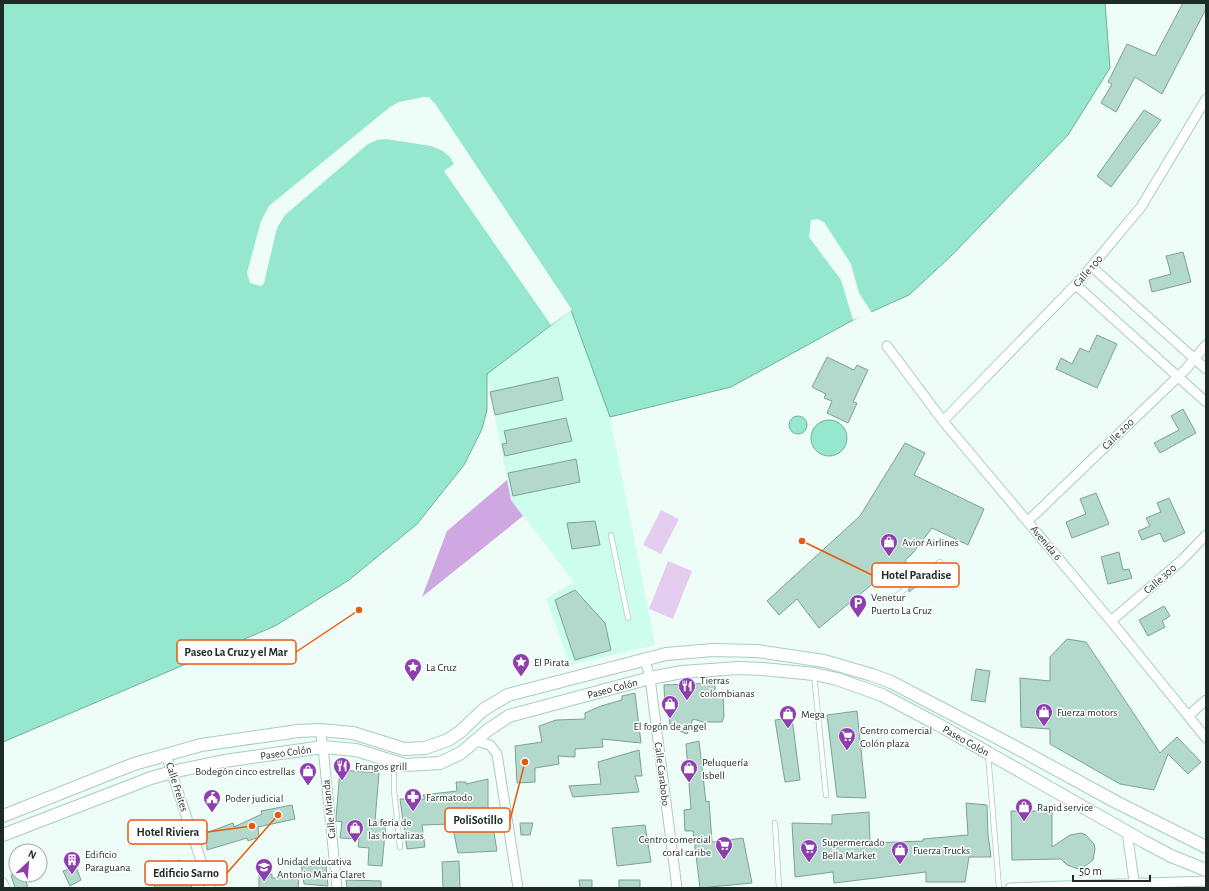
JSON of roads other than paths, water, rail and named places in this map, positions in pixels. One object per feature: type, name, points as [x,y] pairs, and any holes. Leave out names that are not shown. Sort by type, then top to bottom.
[{"type":"street","name":"Calle 100","points":[[943,421],[1076,285],[1142,207],[1206,100]]},
{"type":"street","points":[[1092,267],[1206,369]]},
{"type":"street","points":[[1076,285],[1206,402]]},
{"type":"street","name":"Calle 200","points":[[1028,521],[1178,376],[1206,345]]},
{"type":"street","name":"Avenida 6","points":[[887,346],[943,421],[1111,621],[1206,738]]},
{"type":"street","name":"Calle 300","points":[[1111,621],[1181,561],[1206,535]]},
{"type":"street","name":"Paseo Colón","points":[[3,816],[134,764],[201,745],[298,731],[320,730],[353,733],[404,749],[426,748],[455,735],[478,714],[496,701],[508,695],[666,654],[730,650],[757,651],[805,658],[872,675],[919,696],[1122,806],[1206,847]]},
{"type":"street","name":"Calle Carabobo","points":[[645,660],[650,678],[677,888]]},
{"type":"street","name":"Paseo Colón","points":[[3,835],[110,793],[172,772],[224,761],[323,746],[356,750],[394,763],[418,766],[440,764],[461,753],[509,716],[650,678],[682,672],[719,668],[763,668],[814,674],[837,679],[861,687],[908,708],[1171,856],[1206,870]]},
{"type":"street","points":[[1188,716],[1206,700]]},
{"type":"street","points":[[496,701],[502,720]]},
{"type":"street","name":"Calle Miranda","points":[[320,730],[323,746],[337,888]]},
{"type":"street","points":[[476,741],[490,745],[497,754],[518,888]]},
{"type":"street","name":"Calle Freites","points":[[166,755],[210,888]]},
{"type":"street","points":[[1127,832],[1135,885]]},
{"type":"street","points":[[1010,888],[1135,885],[1206,881]]},
{"type":"street","points":[[3,883],[5,888]]},
{"type":"lane","points":[[612,535],[628,618]]},
{"type":"lane","points":[[918,579],[940,562]]},
{"type":"lane","points":[[894,598],[906,588]]},
{"type":"lane","points":[[837,679],[845,667]]},
{"type":"lane","points":[[814,674],[826,796]]},
{"type":"lane","points":[[988,753],[1000,888]]},
{"type":"lane","points":[[394,763],[394,783],[400,847]]},
{"type":"lane","points":[[775,823],[780,888]]},
{"type":"place","name":"Hotel Paradise","points":[[802,541]]},
{"type":"place","name":"Avior Airlines","points":[[889,557]]},
{"type":"place","name":"Paseo La Cruz y el Mar","points":[[359,610]]},
{"type":"place","name":"Venetur Puerto La Cruz","points":[[858,618]]},
{"type":"place","name":"El Pirata","points":[[521,677]]},
{"type":"place","name":"La Cruz","points":[[413,682]]},
{"type":"place","name":"Tierras colombianas","points":[[687,701]]},
{"type":"place","name":"El fogón de angel","points":[[670,719]]},
{"type":"place","name":"Fuerza motors","points":[[1044,727]]},
{"type":"place","name":"Mega","points":[[788,729]]},
{"type":"place","name":"Centro comercial Colón plaza","points":[[847,751]]},
{"type":"place","name":"PoliSotillo","points":[[525,762]]},
{"type":"place","name":"Frangos grill","points":[[342,781]]},
{"type":"place","name":"Peluquería Isbell","points":[[689,783]]},
{"type":"place","name":"Bodegón cinco estrellas","points":[[308,786]]},
{"type":"place","name":"Farmatodo","points":[[413,812]]},
{"type":"place","name":"Poder judicial","points":[[212,813]]},
{"type":"place","name":"Edificio Sarno","points":[[278,815]]},
{"type":"place","name":"Rapid service","points":[[1024,822]]},
{"type":"place","name":"Hotel Riviera","points":[[252,826]]},
{"type":"place","name":"La feria de las hortalizas","points":[[355,843]]},
{"type":"place","name":"Centro comercial coral caribe","points":[[724,860]]},
{"type":"place","name":"Supermercado Bella Market","points":[[809,863]]},
{"type":"place","name":"Fuerza Trucks","points":[[900,865]]},
{"type":"place","name":"Edificio Paraguana","points":[[72,875]]},
{"type":"place","name":"Unidad educativa Antonio Maria Claret","points":[[264,882]]}]
